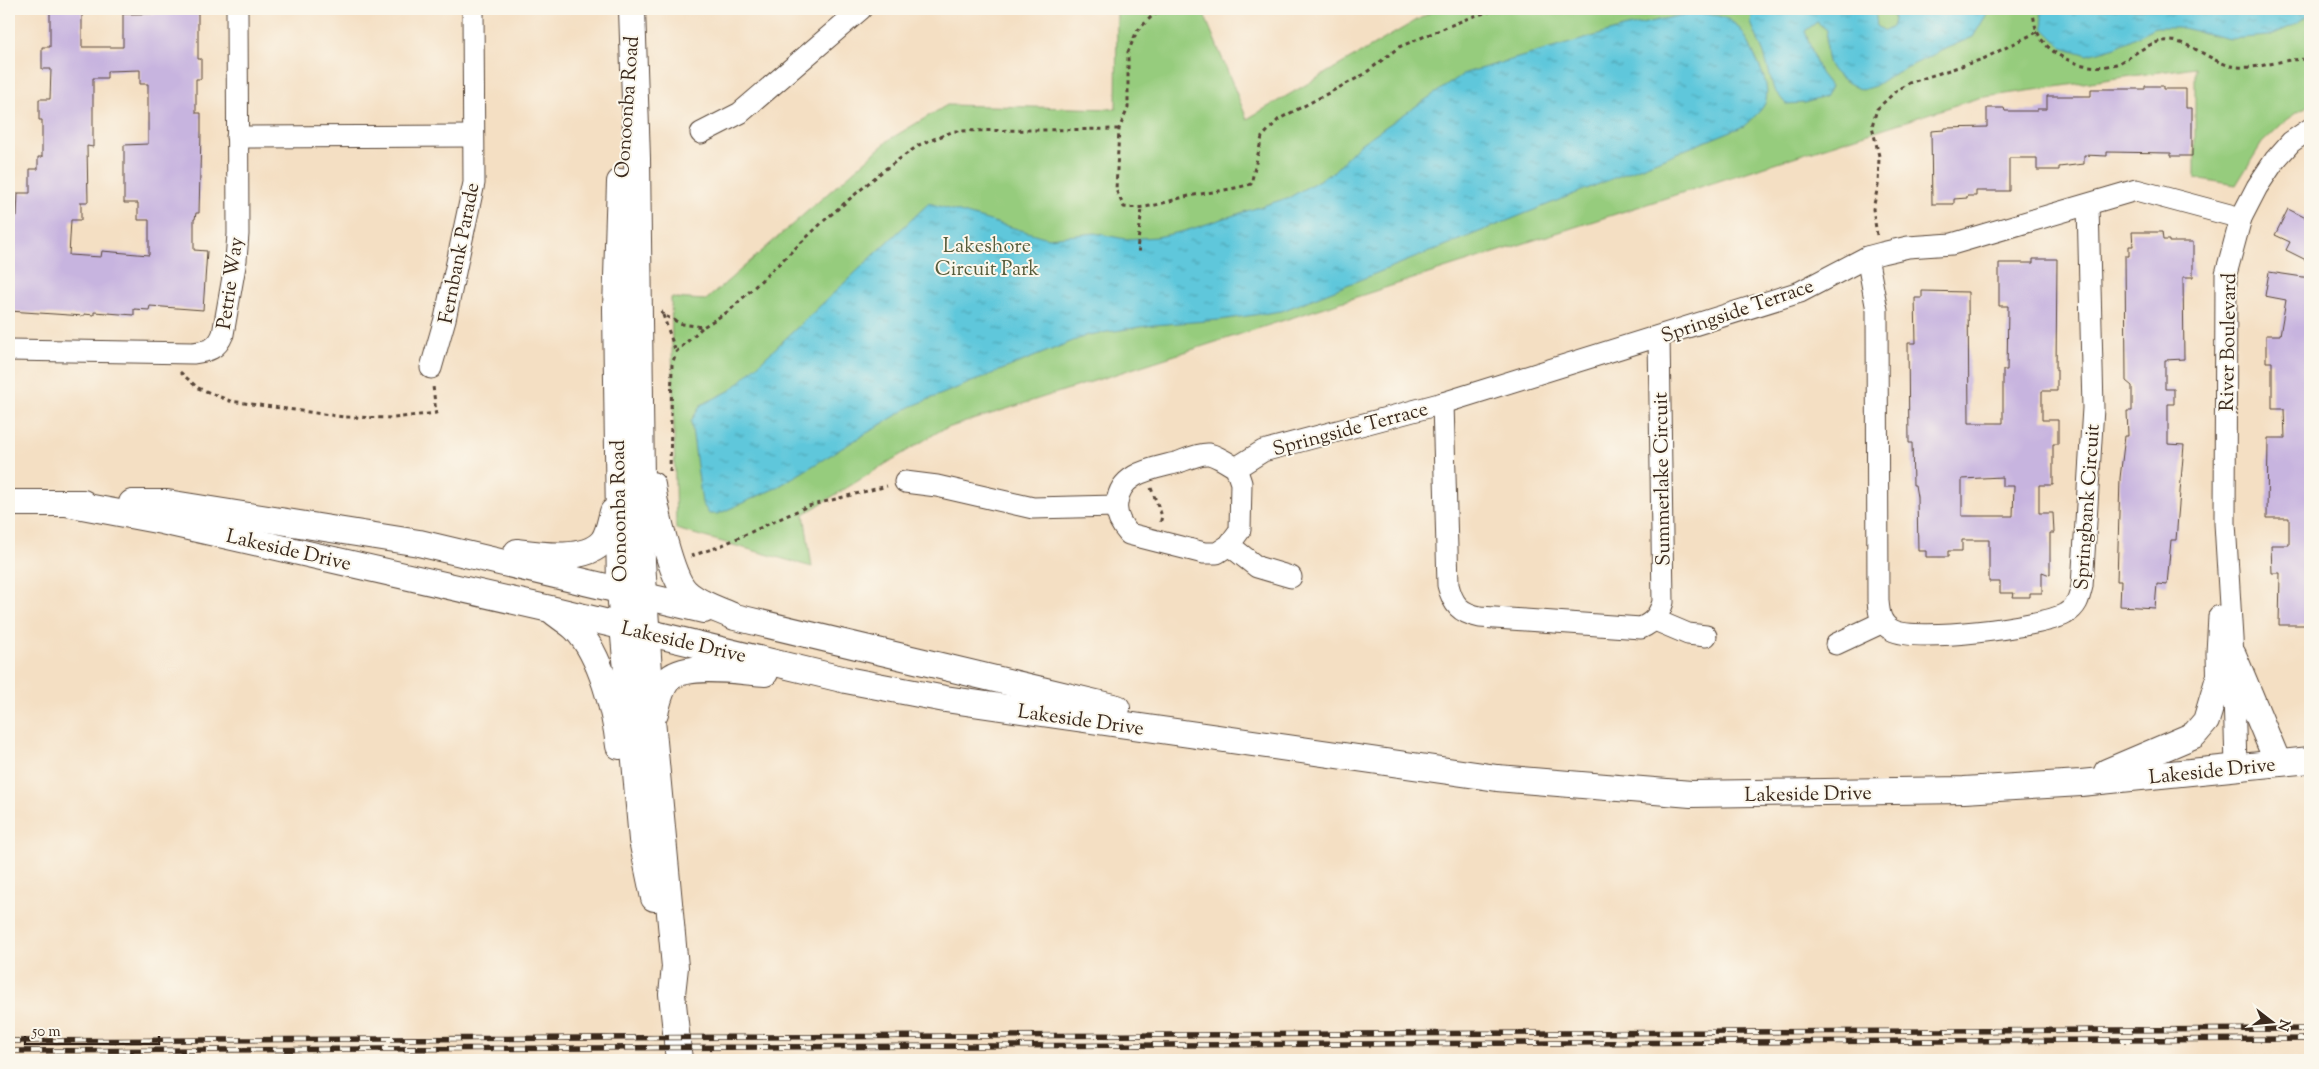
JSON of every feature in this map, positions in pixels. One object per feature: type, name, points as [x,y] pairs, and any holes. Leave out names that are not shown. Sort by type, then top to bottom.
[{"type":"street","name":"Petrie Way","points":[[9,350],[193,353],[216,347],[223,334],[236,260],[237,9]]},
{"type":"street","name":"Fernbank Parade","points":[[431,368],[445,320],[474,183],[473,9]]},
{"type":"street","points":[[701,132],[740,114],[861,9]]},
{"type":"street","name":"Oonoonba Road","points":[[632,17],[637,159],[640,398],[632,594]]},
{"type":"street","name":"Oonoonba Road","points":[[632,17],[621,157],[617,281],[617,491],[632,594],[635,630],[642,840],[655,900],[663,971],[672,994]]},
{"type":"street","name":"River Boulevard","points":[[2228,768],[2218,681],[2217,653],[2225,523],[2226,274],[2241,218],[2257,187],[2275,160],[2291,142],[2310,129]]},
{"type":"street","points":[[237,137],[473,136]]},
{"type":"street","name":"Springside Terrace","points":[[1236,468],[1263,452],[1443,403],[1800,292],[1875,255],[1908,247],[1952,244],[2136,190],[2241,218]]},
{"type":"street","name":"Springbank Circuit","points":[[1883,622],[1891,630],[1902,634],[1964,634],[2053,619],[2065,614],[2079,601],[2082,586],[2093,408],[2088,205]]},
{"type":"street","points":[[1836,644],[1883,622],[1878,601],[1877,310],[1875,255]]},
{"type":"street","name":"Summerlake Circuit","points":[[1655,620],[1660,613],[1663,602],[1659,337]]},
{"type":"street","name":"Lakeside Drive","points":[[640,398],[653,493],[666,543],[680,585],[687,593],[735,617]]},
{"type":"street","points":[[1443,403],[1448,585],[1456,606],[1468,614],[1480,617],[1641,628],[1655,620],[1688,634],[1706,636]]},
{"type":"street","points":[[1207,454],[1221,459],[1236,468],[1242,483],[1240,530],[1229,545],[1217,552],[1204,553],[1130,534],[1122,527],[1116,506],[1118,491],[1128,479],[1144,471],[1207,454]]},
{"type":"street","points":[[904,482],[937,486],[1034,508],[1116,506]]},
{"type":"street","points":[[419,542],[548,556],[591,551],[602,542],[608,530],[617,491]]},
{"type":"street","name":"Lakeside Drive","points":[[9,503],[167,503],[419,542],[952,670],[1306,752]]},
{"type":"street","name":"Lakeside Drive","points":[[66,503],[162,520],[550,608],[846,680],[945,699],[1497,778],[1691,794],[1964,790],[2081,783],[2310,760]]},
{"type":"street","name":"River Boulevard","points":[[2225,523],[2233,655],[2228,768]]},
{"type":"street","points":[[1229,545],[1257,567],[1291,577]]},
{"type":"street","points":[[550,608],[575,628],[588,644],[606,687],[618,733],[622,770],[642,840]]},
{"type":"street","name":"Oonoonba Road","points":[[635,630],[652,720],[675,967],[672,994],[679,1060]]},
{"type":"street","points":[[2233,655],[2278,763]]},
{"type":"street","points":[[652,720],[661,690],[668,679],[680,673],[703,669],[846,680]]},
{"type":"street","points":[[2081,783],[2194,735],[2206,721],[2218,681]]},
{"type":"path","points":[[1165,9],[1152,16],[1143,24],[1130,42],[1126,63],[1128,108],[1119,129],[1116,190],[1124,207],[1142,209],[1189,196],[1231,190],[1251,184],[1262,137],[1279,119],[1363,75],[1399,48],[1471,17],[1499,9]]},
{"type":"path","points":[[2032,9],[2037,32],[2056,52],[2087,66],[2102,67],[2116,64],[2158,41],[2172,40],[2230,66],[2259,67],[2302,59],[2310,60]]},
{"type":"path","points":[[1875,255],[1873,209],[1878,186],[1879,156],[1872,126],[1877,109],[1897,90],[1909,83],[1983,59],[2037,32]]},
{"type":"path","points":[[670,473],[672,365],[676,352],[703,327],[729,311],[827,218],[884,170],[919,145],[954,131],[1119,129]]},
{"type":"path","points":[[1141,250],[1137,250],[1142,209]]},
{"type":"path","points":[[659,308],[676,352]]},
{"type":"path","points":[[663,315],[682,324],[703,327]]},
{"type":"path","points":[[176,369],[198,388],[230,401],[344,417],[394,418],[436,413],[431,368]]},
{"type":"path","points":[[1144,471],[1162,516],[1156,541]]},
{"type":"path","points":[[683,559],[718,547],[808,506],[904,482]]},
{"type":"green space","name":"Lakeshore Circuit Park","points":[[1117,9],[1202,9],[1247,119],[1436,9],[2310,9],[2310,104],[2284,122],[2262,143],[2236,185],[2195,178],[2195,67],[1978,98],[941,430],[804,514],[812,567],[676,529],[671,298],[706,300],[890,139],[947,105],[1116,109]]},
{"type":"water","points":[[1753,9],[1875,9],[1877,26],[1885,31],[1892,27],[1894,19],[1892,9],[1990,9],[1973,37],[1890,76],[1875,86],[1862,90],[1842,79],[1831,68],[1826,53],[1827,30],[1817,22],[1805,31],[1820,73],[1831,87],[1825,97],[1804,103],[1786,104],[1774,90],[1764,54],[1751,23]]},
{"type":"water","points":[[2040,9],[2310,9],[2310,14],[2292,26],[2269,36],[2230,39],[2178,27],[2156,27],[2116,47],[2088,55],[2062,47],[2044,29]]},
{"type":"water","points":[[1691,13],[1727,19],[1741,30],[1747,39],[1764,76],[1767,95],[1763,107],[1744,126],[1282,311],[1220,320],[1154,325],[1088,335],[910,407],[776,488],[718,514],[709,514],[702,503],[691,421],[701,405],[731,390],[929,203],[1048,238],[1095,233],[1125,239],[1157,237],[1185,231],[1290,197],[1333,172],[1360,144],[1465,73],[1623,28]]},
{"type":"building","points":[[50,9],[82,9],[82,47],[123,47],[123,14],[198,13],[198,59],[201,59],[201,79],[196,79],[196,113],[201,113],[201,133],[199,213],[196,213],[194,219],[194,250],[207,251],[203,310],[150,306],[149,310],[134,309],[134,315],[94,312],[94,315],[84,314],[84,316],[9,311],[9,256],[12,256],[13,216],[17,216],[18,193],[30,193],[30,169],[38,169],[38,157],[42,157],[42,120],[39,120],[39,99],[50,99],[51,69],[42,69],[42,47],[50,47]],"holes":[[[140,70],[140,84],[148,84],[148,144],[124,145],[124,203],[138,203],[138,220],[149,220],[149,255],[102,251],[101,257],[69,255],[71,220],[81,220],[81,202],[88,202],[87,146],[93,147],[93,78],[107,78],[107,71]]]},
{"type":"building","points":[[2145,86],[2163,86],[2163,89],[2186,89],[2186,108],[2192,108],[2192,156],[2171,156],[2171,153],[2107,152],[2107,156],[2084,155],[2084,164],[2059,167],[2059,170],[2037,170],[2037,158],[2009,158],[2009,191],[1976,191],[1976,196],[1954,199],[1954,204],[1932,204],[1931,131],[1944,130],[1945,128],[1987,127],[1987,108],[2004,108],[2005,111],[2037,111],[2037,109],[2047,109],[2047,96],[2091,96],[2091,89],[2145,89]]},
{"type":"building","points":[[2288,209],[2310,220],[2310,262],[2286,250],[2290,242],[2275,235]]},
{"type":"building","points":[[2132,232],[2162,232],[2163,240],[2169,240],[2169,242],[2193,242],[2193,277],[2183,277],[2184,359],[2165,360],[2165,389],[2174,389],[2174,404],[2168,404],[2168,444],[2184,445],[2176,540],[2171,540],[2167,585],[2157,584],[2155,608],[2120,606],[2121,581],[2117,581],[2120,478],[2125,436],[2128,436],[2127,411],[2132,411],[2132,386],[2126,381],[2125,256],[2129,256],[2129,246],[2133,246]]},
{"type":"building","points":[[2033,259],[2057,259],[2057,391],[2042,391],[2042,420],[2058,420],[2058,444],[2053,444],[2053,485],[2039,485],[2039,513],[2053,513],[2054,533],[2050,533],[2050,575],[2042,572],[2042,593],[2030,593],[2030,597],[2013,597],[2014,593],[2000,593],[2000,582],[1989,582],[1989,540],[1962,540],[1962,551],[1948,551],[1948,557],[1926,557],[1926,551],[1918,551],[1917,497],[1915,485],[1913,485],[1912,443],[1909,443],[1908,343],[1916,343],[1915,298],[1922,298],[1922,291],[1968,292],[1969,423],[2003,423],[2003,370],[2007,370],[2008,306],[1999,306],[1999,263],[2033,263]],"holes":[[[2002,477],[2002,486],[2014,486],[2013,516],[1962,516],[1962,479]]]},
{"type":"building","points":[[2269,272],[2310,278],[2310,625],[2279,625],[2280,573],[2272,573],[2271,545],[2289,545],[2289,518],[2267,518],[2268,438],[2285,438],[2284,409],[2272,409],[2272,362],[2266,362],[2266,335],[2280,335],[2286,300],[2265,296]]},
{"type":"railway","points":[[9,1041],[2310,1029]]},
{"type":"railway","points":[[9,1051],[2310,1039]]}]
